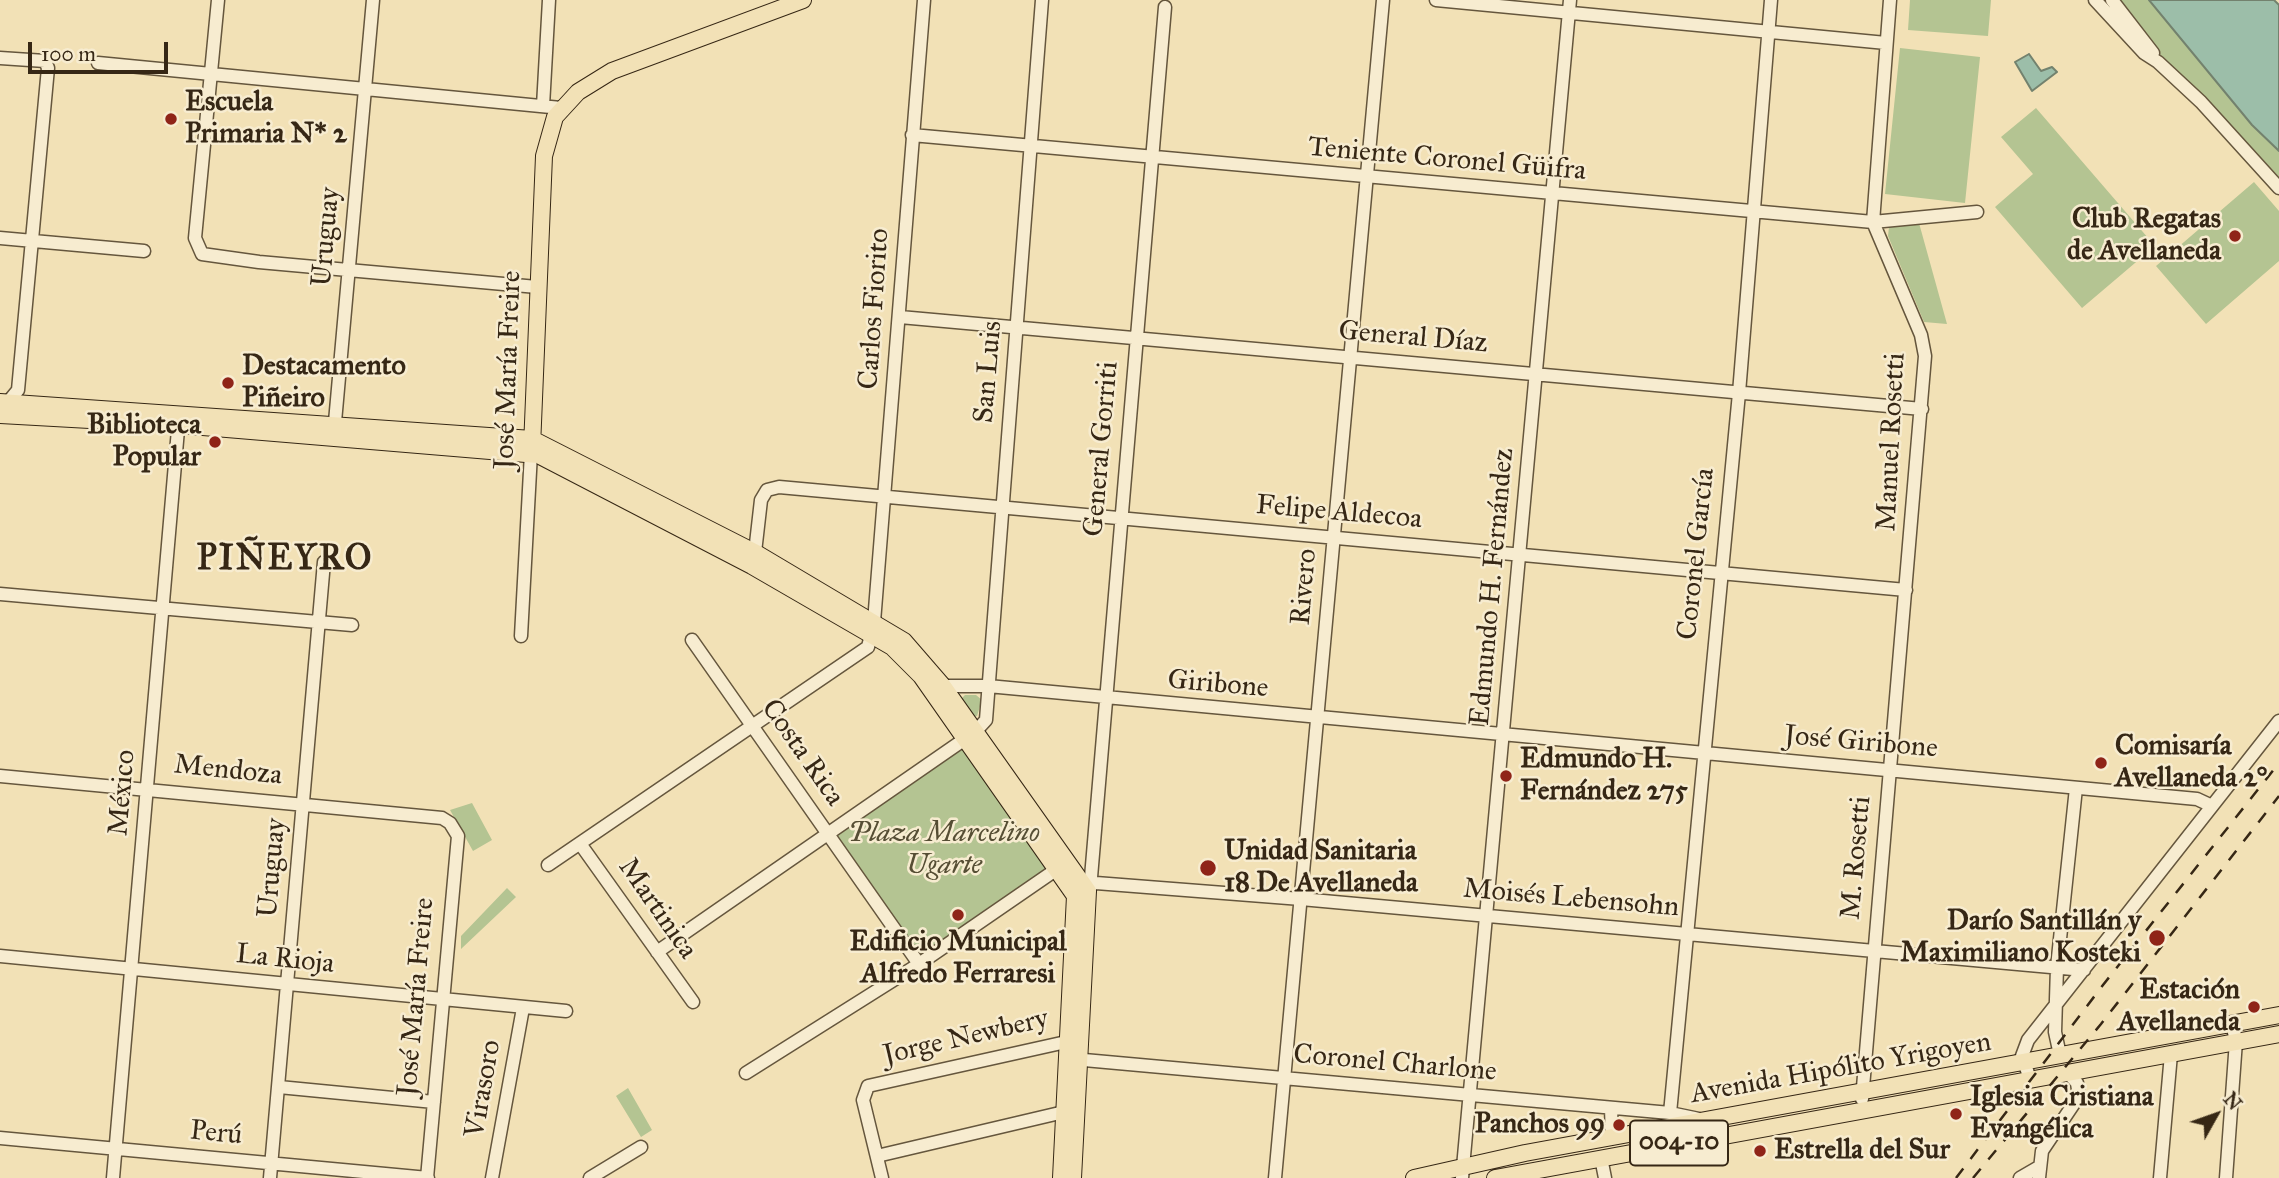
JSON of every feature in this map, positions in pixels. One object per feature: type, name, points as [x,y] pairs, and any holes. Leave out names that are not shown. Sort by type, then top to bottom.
[{"type":"main road","points":[[561,108],[590,83],[612,71],[803,0]]},
{"type":"main road","name":"José María Freire","points":[[532,446],[545,144],[561,108]]},
{"type":"main road","points":[[2,408],[532,446],[754,559],[914,649],[935,686],[1058,869],[1076,902],[1073,1178]]},
{"type":"main road","points":[[970,736],[1088,887],[1074,1040]]},
{"type":"main road","name":"Avenida Hipólito Yrigoyen","points":[[1495,1178],[1601,1158],[2023,1062],[2279,1015]]},
{"type":"main road","name":"Avenida Hipólito Yrigoyen","points":[[1414,1178],[1463,1173],[1612,1138],[1706,1121],[2030,1079],[2279,1034]]},
{"type":"main road","points":[[1061,1178],[1065,1112],[1073,1059]]},
{"type":"street","points":[[218,0],[195,238],[198,250],[208,256],[537,287]]},
{"type":"street","name":"Uruguay","points":[[334,431],[373,0]]},
{"type":"street","points":[[543,106],[549,0]]},
{"type":"street","name":"Carlos Fiorito","points":[[873,628],[924,0]]},
{"type":"street","name":"San Luis","points":[[970,736],[986,720],[1033,145],[1042,0]]},
{"type":"street","name":"Rivero","points":[[1275,1178],[1383,0]]},
{"type":"street","points":[[1436,0],[1570,6],[1886,43]]},
{"type":"street","name":"Coronel García","points":[[1670,1113],[1719,573],[1739,393],[1771,0]]},
{"type":"street","name":"Manuel Rosetti","points":[[1889,771],[1922,409],[1924,346],[1873,222],[1890,0]]},
{"type":"street","points":[[2095,0],[2144,53],[2158,62]]},
{"type":"street","points":[[2112,0],[2158,62],[2221,122],[2279,188]]},
{"type":"street","name":"Edmundo H. Fernández","points":[[1463,1173],[1570,6]]},
{"type":"street","name":"General Gorriti","points":[[1088,887],[1107,699],[1165,7]]},
{"type":"street","points":[[0,58],[45,61],[48,68],[18,390],[2,408]]},
{"type":"street","points":[[99,63],[561,108]]},
{"type":"street","name":"Teniente Coronel Güifra","points":[[912,135],[1873,222],[1977,212]]},
{"type":"street","points":[[0,238],[144,251]]},
{"type":"street","name":"General Díaz","points":[[900,317],[1922,409]]},
{"type":"street","name":"México","points":[[113,1178],[165,607],[179,419]]},
{"type":"street","name":"José María Freire","points":[[522,636],[532,446]]},
{"type":"street","name":"Felipe Aldecoa","points":[[754,559],[761,500],[767,490],[779,487],[1906,590]]},
{"type":"street","name":"Uruguay","points":[[271,1171],[324,562]]},
{"type":"street","points":[[0,594],[352,625]]},
{"type":"street","points":[[548,865],[864,653],[873,628]]},
{"type":"street","name":"Costa Rica","points":[[692,640],[919,964]]},
{"type":"street","name":"Giribone","points":[[935,686],[988,687],[1504,736]]},
{"type":"street","points":[[2030,1079],[2023,1062],[2024,1048],[2279,721]]},
{"type":"street","points":[[657,952],[970,736]]},
{"type":"street","name":"José Giribone","points":[[1504,736],[2197,799],[2212,806]]},
{"type":"street","name":"M. Rosetti","points":[[1873,950],[1889,771]]},
{"type":"street","name":"Mendoza","points":[[0,776],[442,818],[450,823]]},
{"type":"street","points":[[2060,1055],[2055,1032],[2057,967],[2076,788]]},
{"type":"street","name":"José María Freire","points":[[427,1178],[458,836],[450,823]]},
{"type":"street","name":"Martinica","points":[[581,845],[693,1002]]},
{"type":"street","points":[[746,1073],[919,964],[1058,869]]},
{"type":"street","name":"Moisés Lebensohn","points":[[1058,869],[1088,887],[1301,898],[2084,970]]},
{"type":"street","points":[[1862,1100],[1873,950]]},
{"type":"street","name":"La Rioja","points":[[0,956],[566,1011]]},
{"type":"street","name":"Virasoro","points":[[492,1178],[523,1008]]},
{"type":"street","points":[[2225,1178],[2236,1041],[2232,1024]]},
{"type":"street","name":"Jorge Newbery","points":[[877,1156],[863,1100],[865,1090],[873,1084],[1074,1040]]},
{"type":"street","points":[[2160,1178],[2171,1054]]},
{"type":"street","name":"Coronel Charlone","points":[[1073,1059],[1670,1113],[1706,1121]]},
{"type":"street","points":[[2020,1178],[2039,1172],[2042,1151],[2079,1096],[2077,1083],[2067,1072]]},
{"type":"street","points":[[279,1087],[434,1102]]},
{"type":"street","points":[[1611,1108],[1612,1138]]},
{"type":"street","points":[[882,1178],[877,1156],[1065,1112]]},
{"type":"street","name":"Perú","points":[[0,1138],[116,1148],[271,1171],[427,1178]]},
{"type":"street","points":[[593,1177],[641,1147]]},
{"type":"street","points":[[1601,1158],[1605,1178]]},
{"type":"green space","points":[[1910,0],[1991,0],[1988,36],[1908,30]]},
{"type":"green space","points":[[2116,0],[2149,0],[2252,125],[2279,151],[2279,177],[2218,111],[2162,59]]},
{"type":"green space","points":[[1900,48],[1980,57],[1965,203],[1885,194]]},
{"type":"green space","points":[[2036,108],[2155,246],[2082,308],[1995,207],[2033,174],[2001,137]]},
{"type":"green space","name":"Club Regatas de Avellaneda","points":[[2254,182],[2279,211],[2279,261],[2206,324],[2156,266]]},
{"type":"green space","points":[[1919,223],[1947,324],[1924,322],[1888,236],[1889,227]]},
{"type":"green space","points":[[965,695],[976,695],[982,700],[977,716],[973,717],[960,700]]},
{"type":"green space","name":"Plaza Marcelino Ugarte","points":[[965,739],[1057,869],[919,964],[829,834]]},
{"type":"green space","points":[[472,803],[492,840],[473,851],[450,810]]},
{"type":"green space","points":[[507,888],[516,897],[461,949],[461,936]]},
{"type":"green space","points":[[628,1088],[652,1130],[641,1137],[616,1096]]},
{"type":"shaded area","points":[[2149,0],[2274,0],[2279,5],[2279,151],[2252,125]]},
{"type":"shaded area","points":[[2029,54],[2041,71],[2052,67],[2057,72],[2032,91],[2015,62]]},
{"type":"railway","points":[[1956,1178],[2103,985],[2279,763]]},
{"type":"railway","points":[[1973,1178],[2101,1024],[2279,796]]},
{"type":"place","name":"Escuela Primaria N* 2","points":[[171,119]]},
{"type":"place","name":"Club Regatas de Avellaneda","points":[[2235,236]]},
{"type":"place","name":"Destacamento Piñeiro","points":[[228,383]]},
{"type":"place","name":"Biblioteca Popular","points":[[215,442]]},
{"type":"place","name":"Comisaría Avellaneda 2°","points":[[2101,763]]},
{"type":"place","name":"Edmundo H. Fernández 275","points":[[1506,776]]},
{"type":"place","name":"Unidad Sanitaria 18 De Avellaneda","points":[[1208,868]]},
{"type":"place","name":"Edificio Municipal Alfredo Ferraresi","points":[[958,915]]},
{"type":"place","name":"Darío Santillán y Maximiliano Kosteki","points":[[2157,938]]},
{"type":"place","name":"Estación Avellaneda","points":[[2254,1007]]},
{"type":"place","name":"Iglesia Cristiana Evangélica","points":[[1956,1114]]},
{"type":"place","name":"Panchos 99","points":[[1619,1125]]},
{"type":"place","name":"Estrella del Sur","points":[[1760,1151]]},
{"type":"district","name":"PIÑEYRO","points":[[285,560]]}]
